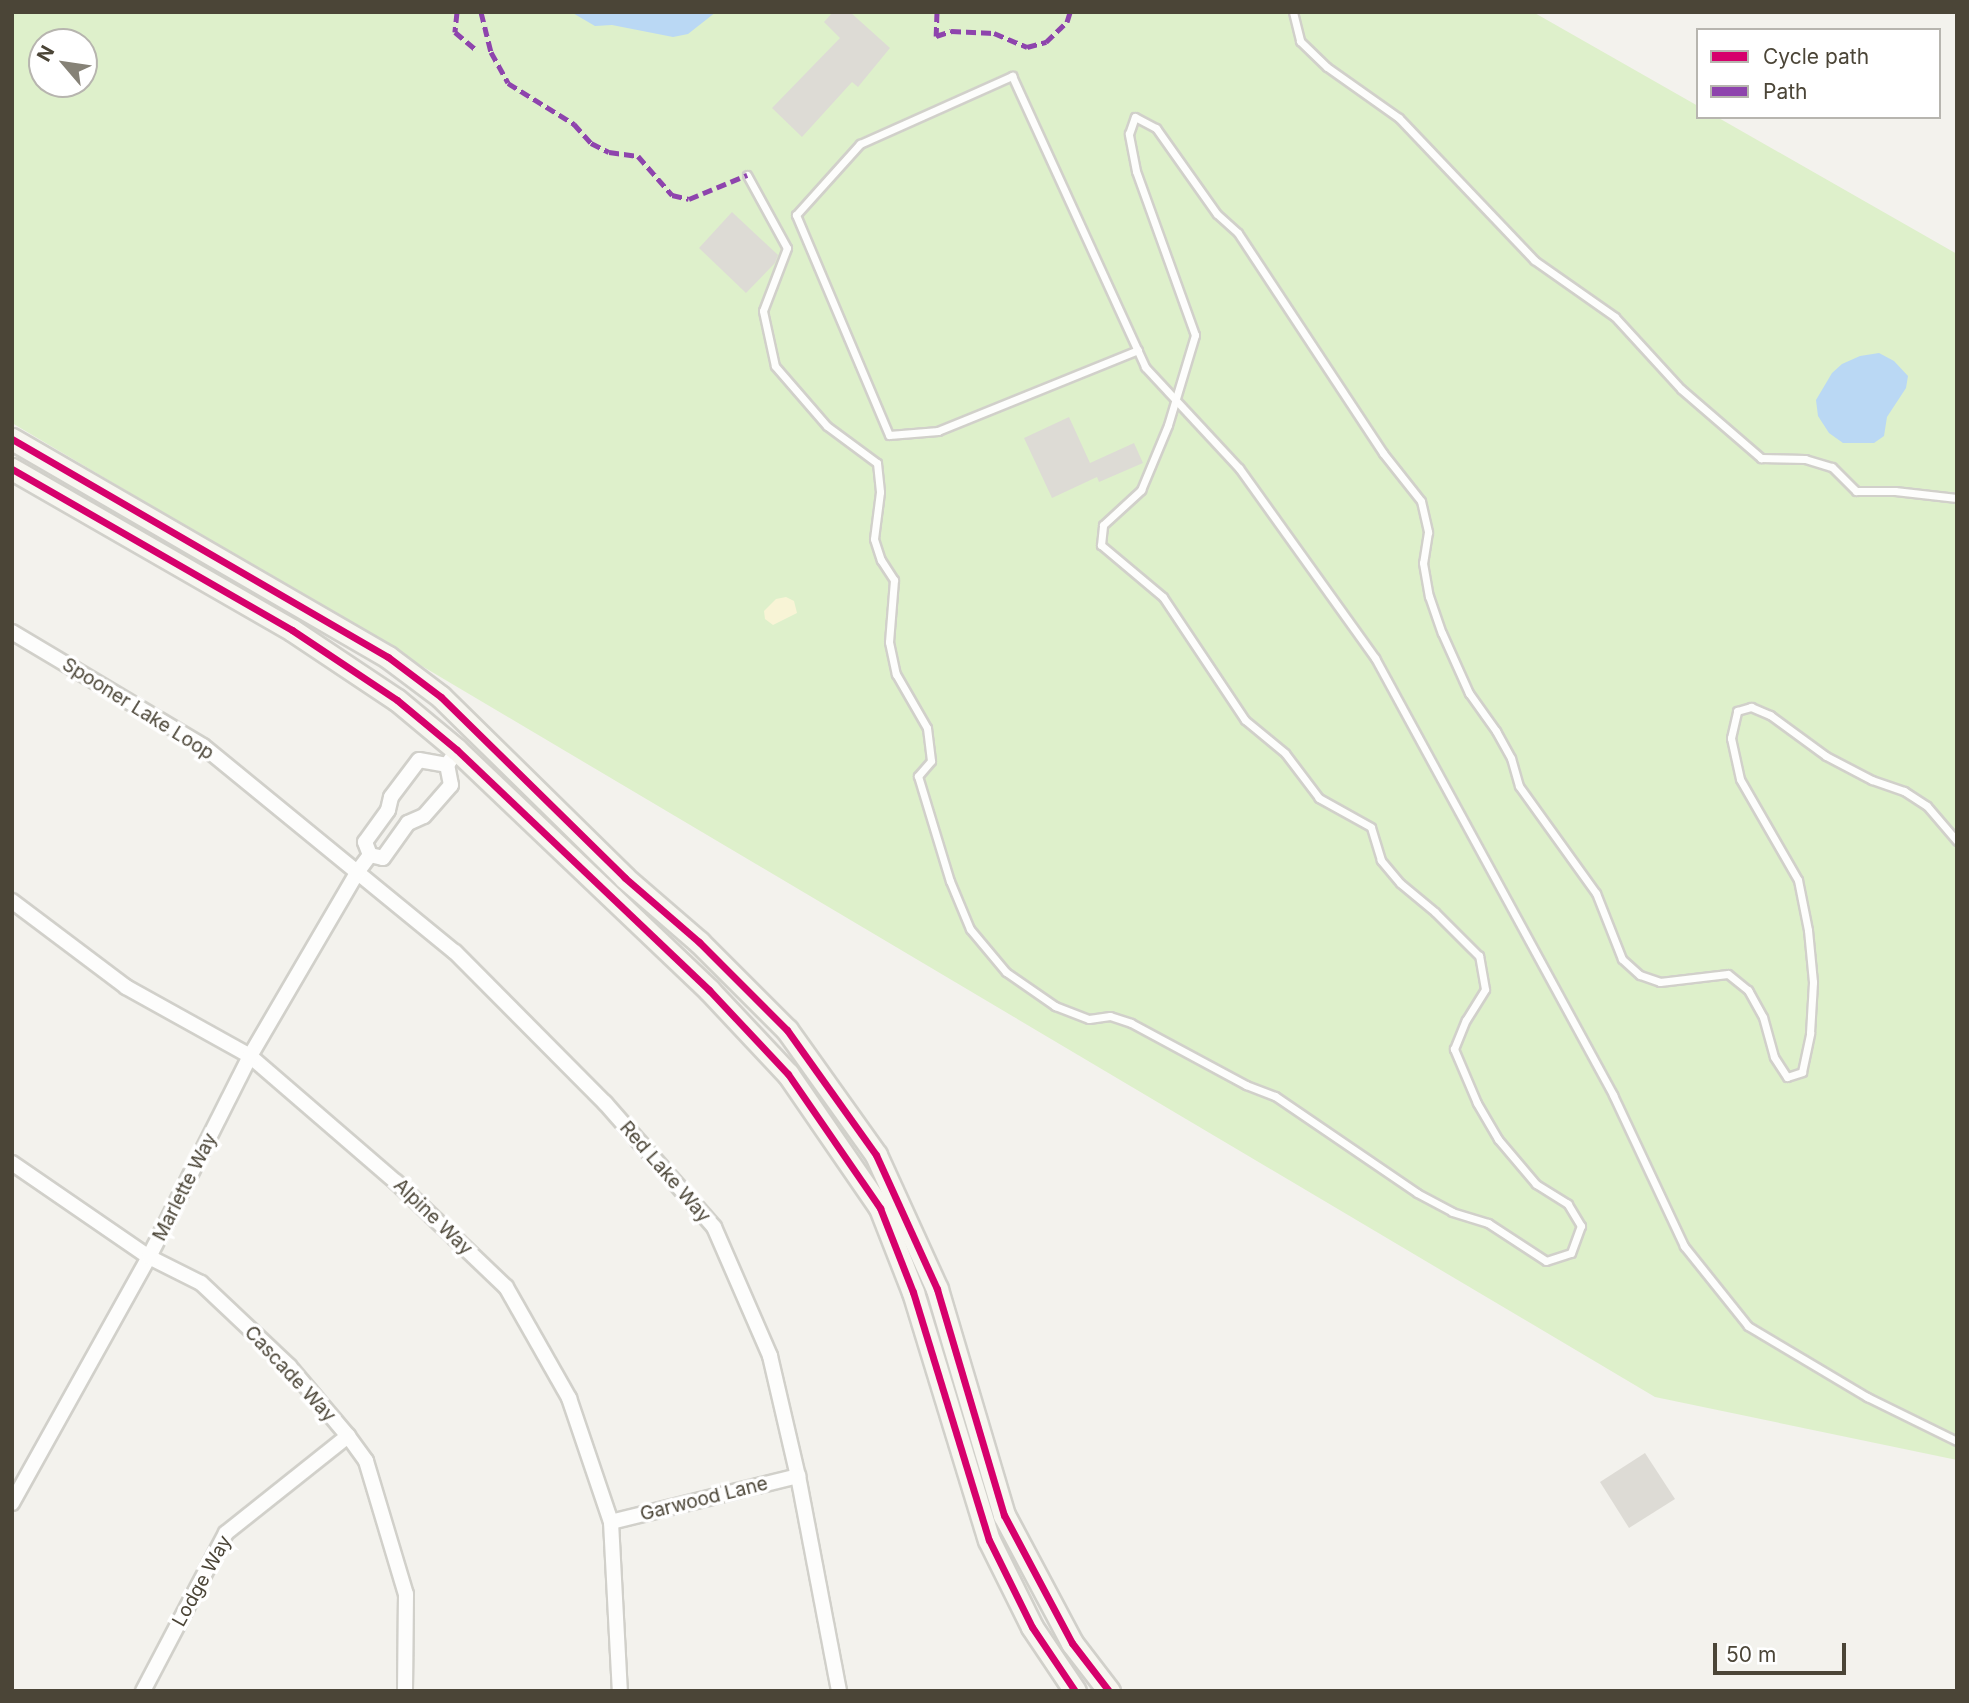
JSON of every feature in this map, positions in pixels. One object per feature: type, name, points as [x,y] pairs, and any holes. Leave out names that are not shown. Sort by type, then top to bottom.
[{"type":"main road","points":[[12,439],[388,657],[441,696],[625,878],[699,942],[787,1030],[876,1155],[937,1289],[1004,1516],[1072,1643],[1109,1691]]},
{"type":"main road","points":[[12,469],[292,630],[397,700],[452,757],[709,990],[788,1074],[880,1208],[914,1292],[989,1540],[1032,1627],[1075,1691]]},
{"type":"main road","points":[[452,757],[475,730]]},
{"type":"street","name":"Spooner Lake Loop","points":[[12,632],[203,746],[358,871]]},
{"type":"street","points":[[452,757],[451,785],[424,816],[408,823],[383,858],[370,855],[365,842],[388,810],[391,797],[419,760],[452,757]]},
{"type":"street","points":[[388,810],[408,823]]},
{"type":"street","name":"Marlette Way","points":[[12,1503],[149,1257],[250,1056],[358,871],[370,855]]},
{"type":"street","name":"Red Lake Way","points":[[358,871],[474,971],[605,1103],[713,1227],[770,1356],[797,1476],[839,1691]]},
{"type":"street","name":"Alpine Way","points":[[12,901],[126,987],[250,1056],[396,1182],[506,1287],[569,1398],[611,1522],[620,1691]]},
{"type":"street","name":"Cascade Way","points":[[12,1163],[149,1257],[201,1283],[289,1366],[348,1436],[366,1461],[406,1594],[405,1691]]},
{"type":"street","name":"Lodge Way","points":[[143,1691],[226,1533],[348,1436]]},
{"type":"street","name":"Garwood Lane","points":[[611,1522],[797,1476]]},
{"type":"lane","points":[[1293,12],[1300,41],[1318,58],[1399,118],[1534,260],[1615,317],[1681,389],[1761,458],[1804,459],[1832,467],[1856,491],[1895,491],[1957,498]]},
{"type":"lane","points":[[1138,350],[938,431],[889,435],[796,215],[860,144],[1012,76],[1138,350],[1145,367],[1240,468],[1375,658],[1613,1095],[1684,1246],[1748,1326],[1867,1397],[1957,1441]]},
{"type":"lane","points":[[747,174],[787,248],[763,312],[775,366],[827,426],[877,463],[880,492],[874,539],[881,560],[894,580],[889,642],[896,674],[927,728],[931,761],[918,776],[950,881],[971,929],[1006,972],[1055,1006],[1089,1019],[1110,1016],[1131,1023],[1234,1079],[1275,1096],[1418,1193],[1452,1212],[1488,1223],[1546,1261],[1571,1253],[1581,1226],[1568,1204],[1536,1184],[1498,1139],[1477,1102],[1454,1049],[1466,1020],[1485,989],[1479,956],[1435,912],[1400,883],[1381,860],[1371,827],[1319,797],[1285,753],[1245,720],[1163,597],[1101,545],[1103,525],[1141,490],[1175,399],[1195,335],[1136,171],[1129,134],[1135,117],[1156,128],[1217,214],[1238,233],[1383,453],[1420,501],[1427,532],[1423,563],[1442,633],[1469,692],[1511,758],[1519,786],[1595,893],[1622,959],[1640,975],[1660,982],[1728,974],[1748,990],[1763,1017],[1774,1057],[1787,1077],[1802,1072],[1810,1033],[1813,982],[1808,930],[1798,880],[1740,779],[1731,738],[1737,711],[1751,707],[1770,715],[1825,756],[1872,780],[1905,791],[1927,806],[1957,841]]},
{"type":"green space","points":[[12,12],[1533,12],[1696,105],[1696,119],[1721,119],[1957,254],[1957,1460],[1655,1397],[12,423]]},
{"type":"sand","points":[[786,597],[794,601],[797,613],[773,625],[765,619],[764,611],[776,599]]},
{"type":"water","points":[[571,12],[716,12],[688,34],[673,37],[612,25],[595,26]]},
{"type":"water","points":[[1879,353],[1894,361],[1908,376],[1906,388],[1887,417],[1884,436],[1874,443],[1843,443],[1829,433],[1818,416],[1816,400],[1832,373],[1842,364],[1860,356]]},
{"type":"building","points":[[833,12],[850,12],[890,48],[858,87],[852,82],[802,137],[772,108],[840,38],[824,22]]},
{"type":"building","points":[[732,212],[778,255],[775,263],[746,293],[699,248]]},
{"type":"building","points":[[1069,417],[1090,463],[1134,443],[1143,463],[1099,482],[1097,477],[1052,498],[1024,438]]},
{"type":"building","points":[[1645,1453],[1675,1499],[1629,1528],[1600,1482]]},
{"type":"marked path","points":[[457,12],[455,32],[475,49]]},
{"type":"marked path","points":[[481,12],[491,52],[508,83],[574,124],[591,143],[609,152],[638,156],[672,195],[689,199],[747,175]]},
{"type":"marked path","points":[[937,12],[936,36],[951,31],[994,33],[1027,47],[1046,42],[1067,22],[1070,12]]},
{"type":"cycle path","points":[[12,439],[388,657],[441,697],[625,878],[699,942],[787,1030],[876,1155],[937,1289],[1004,1515],[1072,1643],[1109,1691]]},
{"type":"cycle path","points":[[12,469],[292,630],[397,700],[457,750],[709,990],[788,1074],[880,1208],[913,1292],[989,1540],[1032,1627],[1075,1691]]}]
